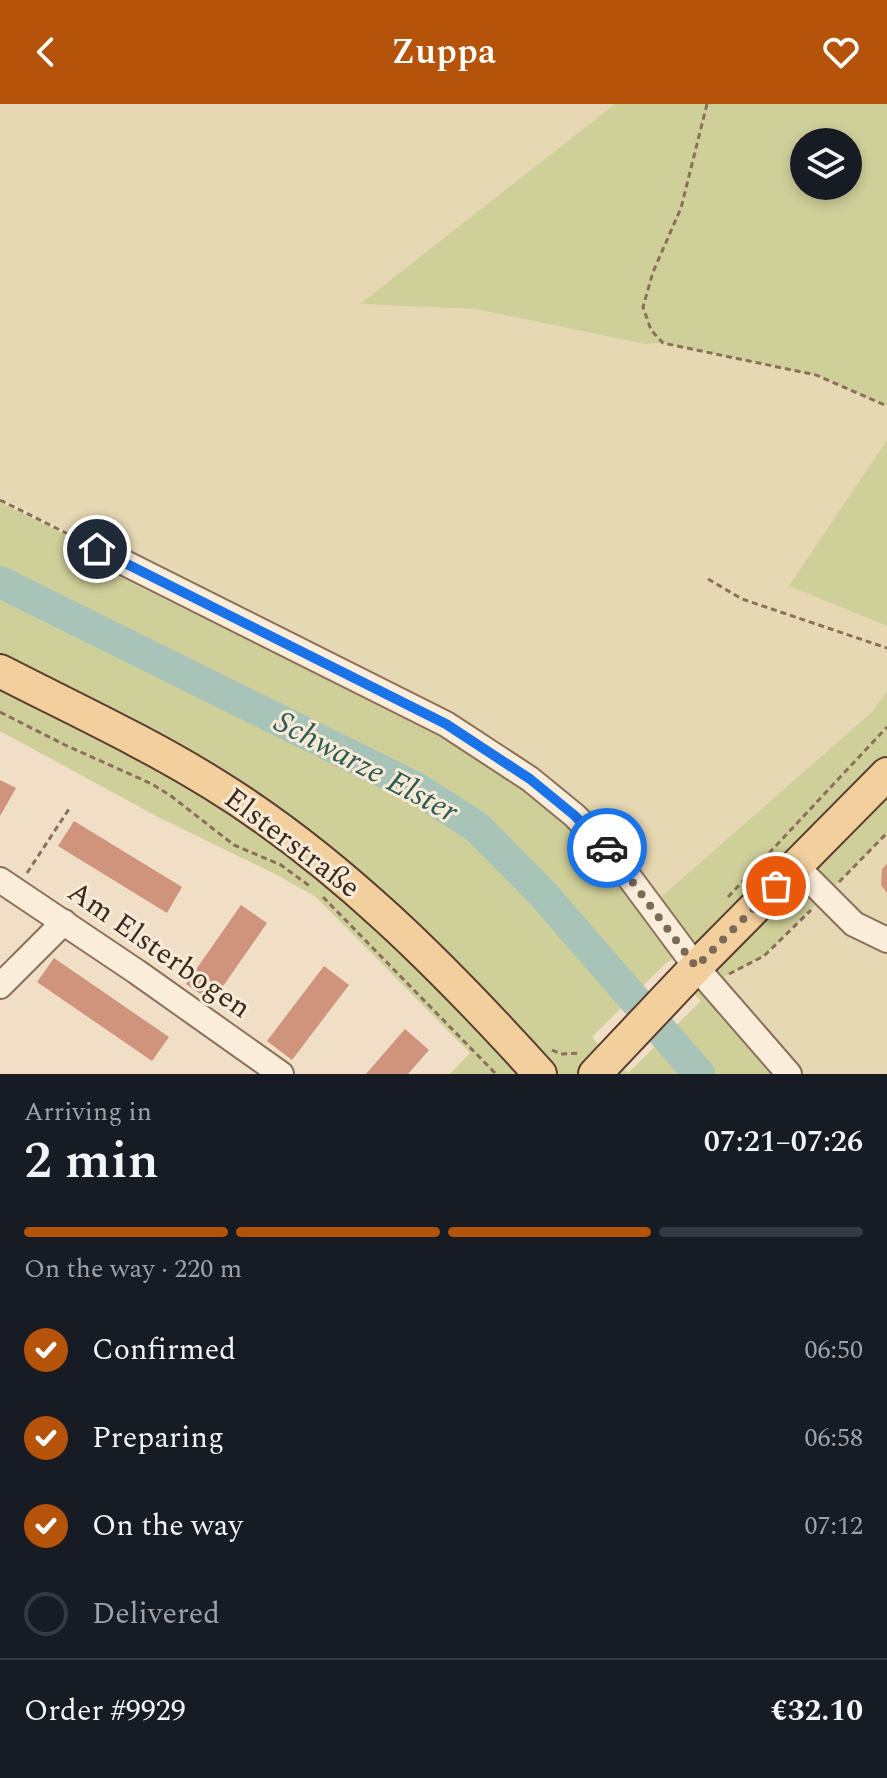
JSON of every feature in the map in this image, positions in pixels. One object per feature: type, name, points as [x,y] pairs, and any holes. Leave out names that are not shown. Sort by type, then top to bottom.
[{"type":"main road","name":"Elsterstraße","points":[[0,671],[158,751],[293,839],[337,872],[387,918],[540,1074]]},
{"type":"main road","points":[[603,1065],[887,774]]},
{"type":"street","points":[[97,549],[446,724],[492,752],[574,815],[609,850],[687,977],[789,1074]]},
{"type":"street","points":[[796,866],[854,924],[887,940]]},
{"type":"street","name":"Am Elsterbogen","points":[[8,885],[281,1074]]},
{"type":"street","points":[[0,986],[64,922]]},
{"type":"path","points":[[707,104],[681,208],[653,272],[643,307],[651,330],[663,343],[816,375],[887,406]]},
{"type":"path","points":[[0,500],[97,549]]},
{"type":"path","points":[[708,579],[742,599],[887,648]]},
{"type":"path","points":[[0,712],[152,784],[234,845],[281,865],[318,892],[496,1074]]},
{"type":"path","points":[[718,907],[887,727]]},
{"type":"path","points":[[8,885],[69,809]]},
{"type":"shaded area","points":[[0,104],[615,104],[362,304],[475,309],[645,344],[663,343],[815,375],[887,406],[887,440],[790,586],[887,626],[887,691],[872,712],[653,904],[447,723],[0,498]]},
{"type":"shaded area","points":[[887,834],[887,1074],[789,1074],[710,983],[764,956]]},
{"type":"green space","points":[[615,104],[887,104],[887,406],[815,375],[663,343],[645,344],[475,309],[360,304]]},
{"type":"green space","points":[[887,440],[887,626],[789,586]]},
{"type":"green space","points":[[0,502],[446,725],[573,816],[682,952],[665,964],[592,1037],[610,1057],[594,1074],[542,1074],[338,870],[0,669]]},
{"type":"green space","points":[[0,674],[271,824],[539,1074],[450,1074],[470,1053],[316,897],[156,816],[0,731]]},
{"type":"green space","points":[[887,691],[887,771],[696,965],[653,904],[872,712]]},
{"type":"green space","points":[[887,777],[887,834],[764,956],[710,984],[788,1074],[596,1074],[611,1058],[628,1073],[701,1001],[683,982]]},
{"type":"building","points":[[0,780],[16,788],[0,816]]},
{"type":"building","points":[[74,821],[182,887],[167,913],[58,846]]},
{"type":"building","points":[[887,864],[887,893],[881,885],[882,869]]},
{"type":"building","points":[[241,905],[267,923],[212,1002],[186,984]]},
{"type":"building","points":[[54,958],[169,1037],[152,1061],[37,982]]},
{"type":"building","points":[[324,966],[349,985],[292,1060],[267,1041]]},
{"type":"building","points":[[405,1029],[429,1050],[408,1074],[366,1074]]},
{"type":"waterway","name":"Schwarze Elster","points":[[0,582],[418,789],[478,828],[542,893],[699,1074]]},
{"type":"way so far","points":[[607,848],[696,967],[776,886]]},
{"type":"route","points":[[97,549],[446,724],[530,779],[574,815],[607,848]]}]
